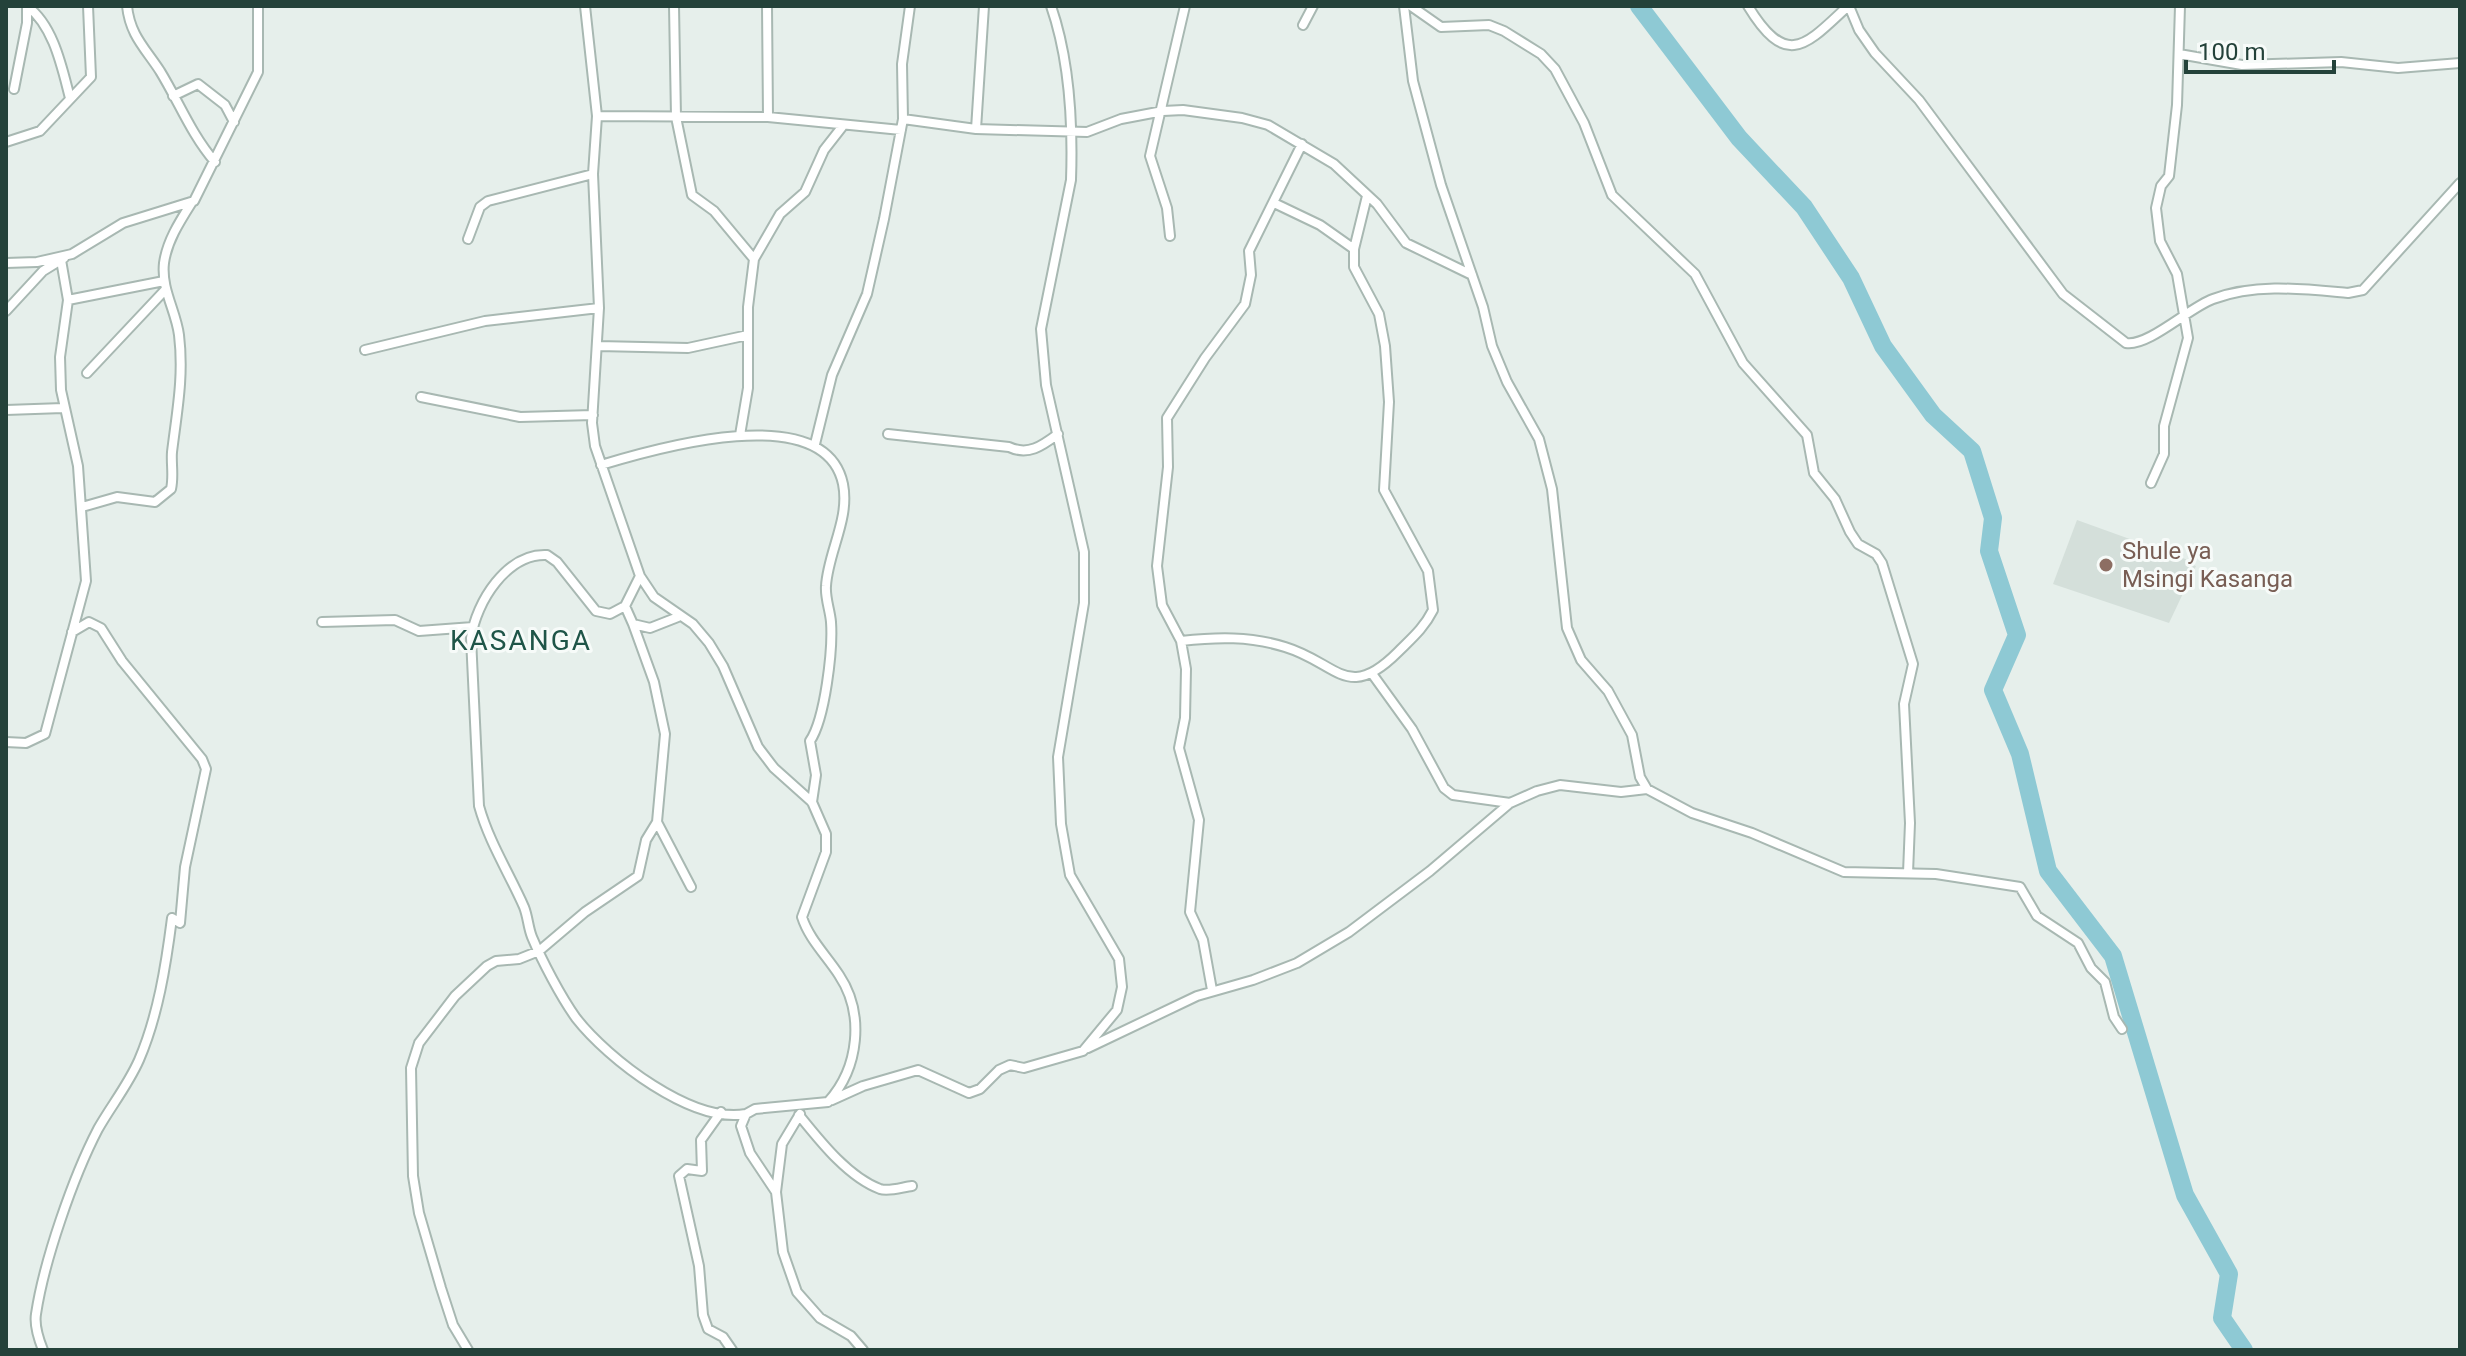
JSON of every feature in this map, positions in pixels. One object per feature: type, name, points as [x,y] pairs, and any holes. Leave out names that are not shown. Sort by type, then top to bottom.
[{"type":"street","points":[[14,89],[27,26],[27,6]]},
{"type":"street","points":[[27,6],[37,15],[53,43],[70,98]]},
{"type":"street","points":[[6,142],[40,131],[92,75],[88,6]]},
{"type":"street","points":[[127,6],[136,40],[173,96],[192,132],[215,162]]},
{"type":"street","points":[[82,507],[117,497],[155,502],[162,500],[171,489],[172,451],[182,385],[177,323],[165,285],[168,246],[215,162],[258,72],[258,6]]},
{"type":"street","points":[[585,6],[597,116],[593,174],[599,308],[593,436],[640,576],[654,597],[678,617],[693,624],[719,657],[762,754],[812,802],[826,834],[825,860],[802,917],[806,931],[841,978],[856,1012],[853,1051],[847,1076],[828,1102]]},
{"type":"street","points":[[674,6],[676,117],[692,195],[714,211],[754,259]]},
{"type":"street","points":[[767,6],[768,117]]},
{"type":"street","points":[[815,444],[832,375],[867,294],[903,119],[902,64],[910,6]]},
{"type":"street","points":[[976,129],[984,6]]},
{"type":"street","points":[[1051,6],[1070,97],[1071,180],[1041,329],[1046,385],[1084,552],[1084,603],[1058,757],[1064,855],[1070,875],[1115,951],[1121,970],[1117,1010],[1083,1051]]},
{"type":"street","points":[[1170,236],[1167,208],[1150,156],[1163,111],[1185,6]]},
{"type":"street","points":[[1303,25],[1313,6]]},
{"type":"street","points":[[1404,6],[1420,115],[1497,357],[1542,451],[1552,489],[1567,628],[1581,660],[1608,691],[1632,735],[1640,777],[1647,789],[1692,813],[1752,833],[1844,872],[1908,873],[1997,881],[2020,887],[2037,916],[2078,943],[2091,968],[2105,982],[2114,1017],[2122,1029]]},
{"type":"street","points":[[1411,6],[1441,27],[1489,25],[1504,31],[1541,54],[1555,69],[1584,123],[1612,195],[1695,274],[1743,363],[1807,435],[1814,473],[1835,499],[1850,532],[1858,544],[1876,554],[1882,563],[1913,664],[1904,704],[1910,823],[1908,873]]},
{"type":"street","points":[[1748,6],[1767,33],[1778,41],[1796,45],[1823,33],[1848,6],[1859,30],[1875,53],[1919,100],[2063,294],[2113,335],[2132,344],[2210,299],[2253,289],[2348,293],[2363,290],[2460,183]]},
{"type":"street","points":[[2151,483],[2164,454],[2164,426],[2188,338],[2186,311],[2174,267],[2160,241],[2156,208],[2161,186],[2169,176],[2180,6]]},
{"type":"street","points":[[2179,54],[2242,65],[2341,62],[2398,68],[2460,63]]},
{"type":"street","points":[[173,96],[198,84],[225,105],[234,122]]},
{"type":"street","points":[[903,119],[976,129],[1071,129],[1087,132],[1121,119],[1183,110],[1268,125],[1351,177],[1377,204],[1406,243],[1472,275]]},
{"type":"street","points":[[597,116],[768,117],[842,127],[901,130]]},
{"type":"street","points":[[740,435],[748,388],[748,335],[754,259],[780,214],[805,192],[824,150],[842,127]]},
{"type":"street","points":[[1212,990],[1203,940],[1190,912],[1199,820],[1179,748],[1186,695],[1181,641],[1162,605],[1157,566],[1169,459],[1167,418],[1205,358],[1245,304],[1251,275],[1249,251],[1302,144]]},
{"type":"street","points":[[468,239],[480,207],[488,201],[593,174]]},
{"type":"street","points":[[1181,641],[1244,638],[1284,646],[1353,679],[1373,675],[1426,623],[1433,610],[1428,571],[1384,490],[1389,402],[1385,346],[1379,314],[1354,267],[1354,249],[1367,196]]},
{"type":"street","points":[[6,311],[24,289],[61,260],[123,223],[158,209],[192,202]]},
{"type":"street","points":[[1274,203],[1320,225],[1354,249]]},
{"type":"street","points":[[6,263],[37,262],[72,254]]},
{"type":"street","points":[[6,742],[26,743],[45,734],[86,581],[76,450],[63,408],[60,371],[68,300],[61,260]]},
{"type":"street","points":[[68,300],[165,285]]},
{"type":"street","points":[[87,373],[165,285]]},
{"type":"street","points":[[365,350],[485,321],[599,308]]},
{"type":"street","points":[[598,346],[688,348],[748,335]]},
{"type":"street","points":[[421,397],[520,417],[593,415]]},
{"type":"street","points":[[6,410],[63,408]]},
{"type":"street","points":[[888,434],[1009,447],[1019,452],[1038,448],[1058,434]]},
{"type":"street","points":[[601,465],[696,441],[740,435],[815,444],[838,465],[844,488],[841,531],[826,587],[832,624],[823,706],[819,727],[810,741],[816,775],[812,802]]},
{"type":"street","points":[[640,576],[625,606],[610,614],[596,611],[557,562],[542,554],[507,566],[473,627],[473,734],[479,806],[485,829],[523,906],[539,951],[574,1016],[598,1043],[671,1099],[732,1117],[777,1105],[828,1102],[863,1086],[918,1070],[969,1093],[980,1089],[999,1070],[1010,1065],[1024,1068],[1083,1051],[1212,990],[1253,980],[1297,963],[1349,932],[1430,871],[1510,803],[1560,785],[1621,792],[1647,789]]},
{"type":"street","points":[[468,1350],[453,1325],[419,1213],[411,1156],[411,1068],[419,1043],[461,990],[496,961],[519,959],[539,951],[585,912],[638,876],[646,840],[657,822],[665,734],[654,682],[625,606]]},
{"type":"street","points":[[633,624],[650,628],[678,617]]},
{"type":"street","points":[[322,622],[395,620],[419,631],[473,627]]},
{"type":"street","points":[[43,1350],[36,1315],[42,1287],[83,1165],[98,1130],[138,1063],[151,1025],[167,960],[172,918],[180,923],[185,867],[206,769],[202,759],[122,661],[101,628],[89,622],[72,632]]},
{"type":"street","points":[[1373,675],[1412,729],[1444,788],[1453,795],[1510,803]]},
{"type":"street","points":[[657,822],[691,887]]},
{"type":"street","points":[[803,1105],[782,1144],[776,1192],[783,1252],[797,1292],[820,1318],[851,1336],[863,1350]]},
{"type":"street","points":[[721,1112],[701,1140],[702,1171],[687,1169],[679,1176],[699,1266],[703,1315],[708,1329],[723,1337],[732,1350]]},
{"type":"street","points":[[746,1114],[741,1135],[776,1192]]},
{"type":"street","points":[[799,1115],[838,1158],[870,1183],[883,1190],[912,1186]]},
{"type":"shaded area","points":[[2077,520],[2188,560],[2187,563],[2196,566],[2169,623],[2053,584]]},
{"type":"waterway","points":[[1639,6],[1739,138],[1804,207],[1851,278],[1883,346],[1933,415],[1972,451],[1993,518],[1989,551],[2017,635],[1993,690],[2020,754],[2048,871],[2113,956],[2185,1195],[2229,1274],[2222,1318],[2244,1350]]},
{"type":"place","name":"Shule ya Msingi Kasanga","points":[[2106,565]]},
{"type":"district","name":"KASANGA","points":[[521,640]]}]
